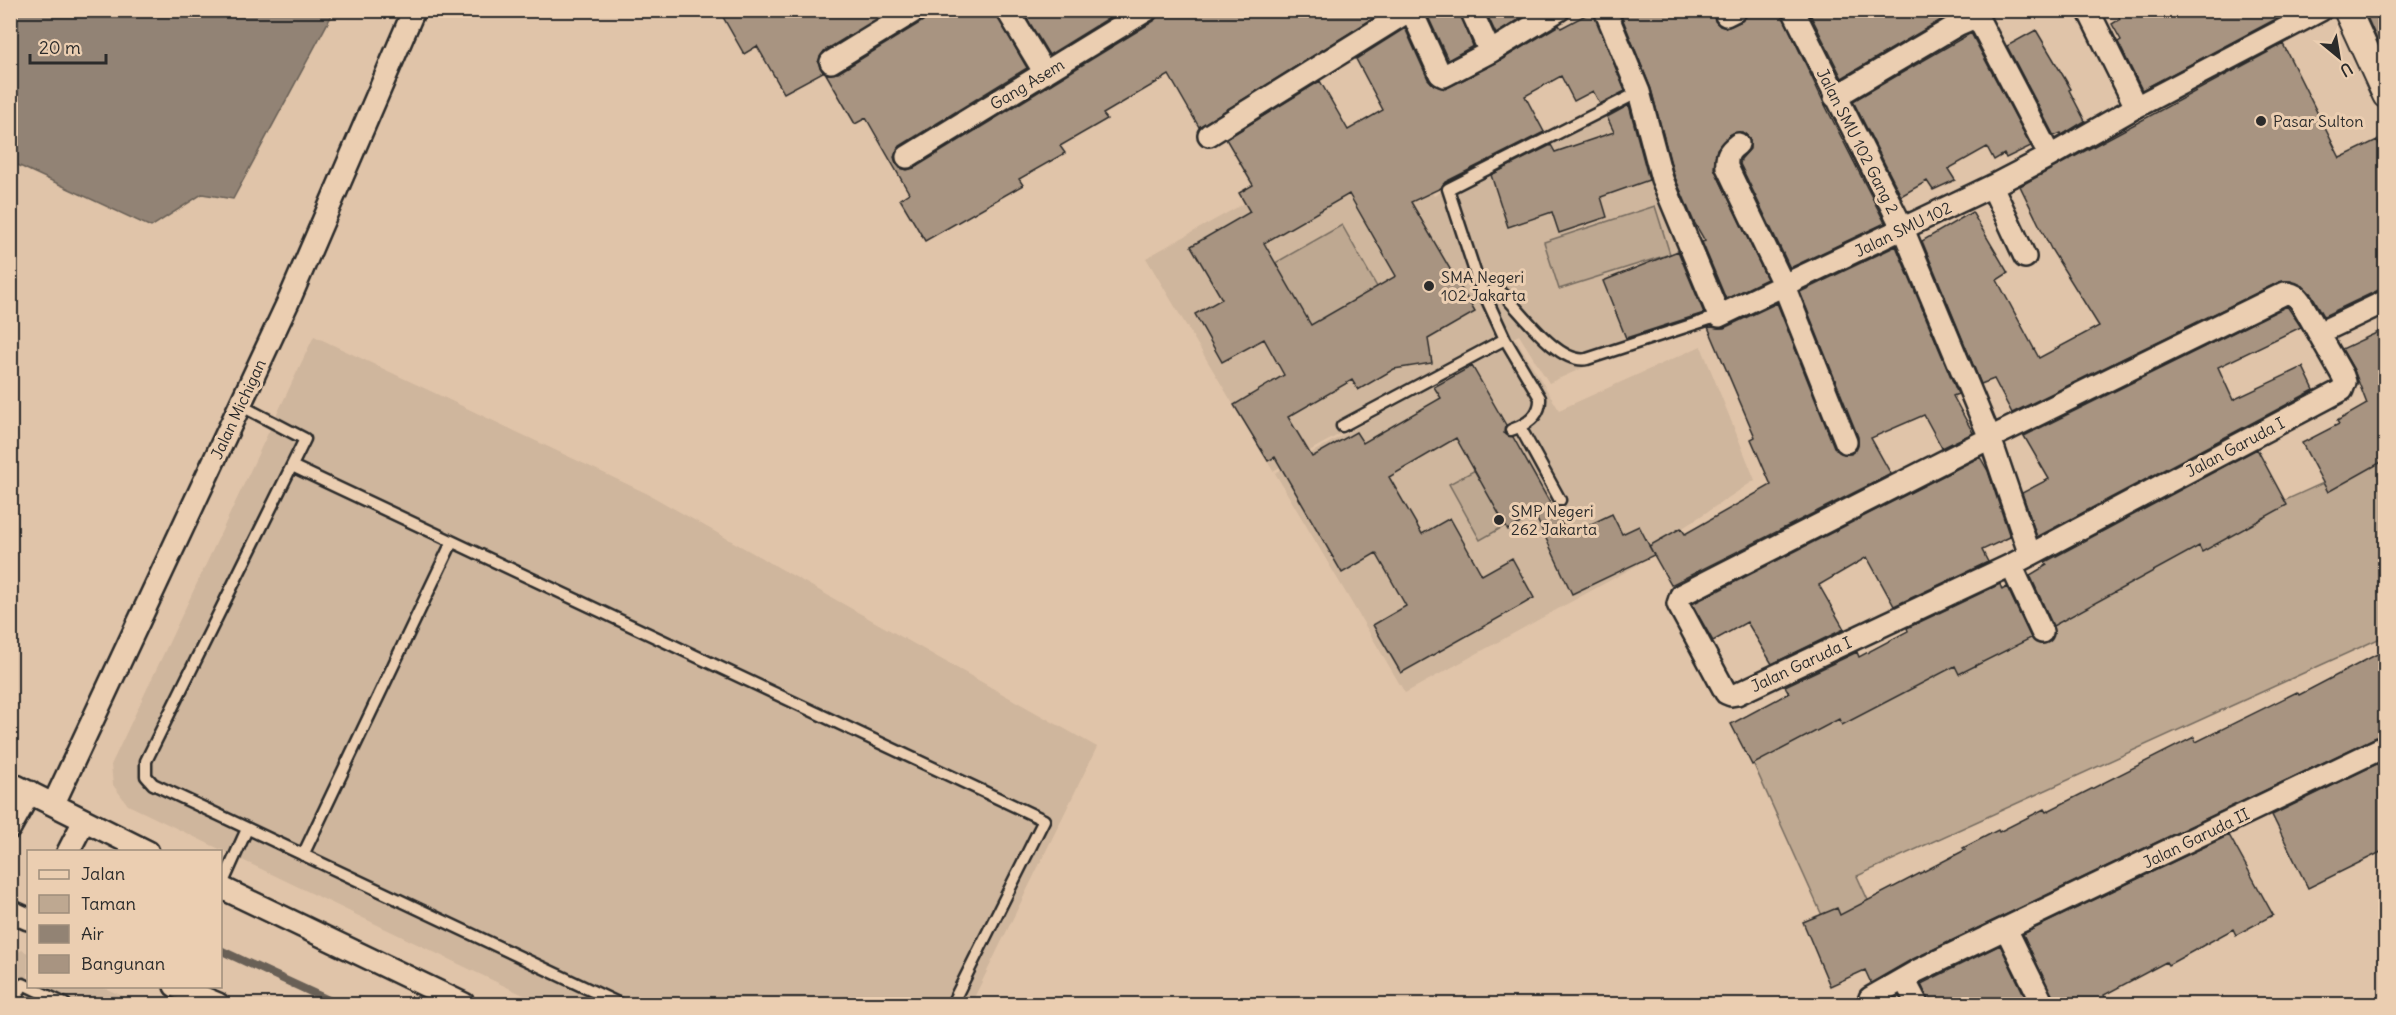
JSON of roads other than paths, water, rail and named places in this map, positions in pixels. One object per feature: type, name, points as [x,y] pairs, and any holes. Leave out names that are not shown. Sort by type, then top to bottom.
[{"type":"street","name":"Jalan Michigan","points":[[54,803],[290,298],[414,10]]},
{"type":"street","points":[[831,62],[916,10]]},
{"type":"street","points":[[1007,10],[1045,73]]},
{"type":"street","name":"Gang Asem","points":[[906,157],[1147,10]]},
{"type":"street","points":[[1209,135],[1411,10],[1440,74],[1448,76],[1558,10]]},
{"type":"street","points":[[1471,10],[1490,52]]},
{"type":"street","points":[[1605,10],[1639,92],[1662,179],[1719,316]]},
{"type":"street","name":"Jalan SMU 102 Gang 2","points":[[1793,10],[1835,97],[1904,229],[1990,438],[2030,555]]},
{"type":"street","points":[[2088,10],[2136,107]]},
{"type":"street","name":"Jalan SMU 102","points":[[1719,316],[1992,186],[2321,10]]},
{"type":"street","points":[[2347,10],[2385,93]]},
{"type":"street","points":[[1835,97],[1973,18],[1980,22],[2050,156]]},
{"type":"street","points":[[1738,144],[1730,150],[1726,158],[1727,167],[1784,286],[1846,442]]},
{"type":"street","points":[[1992,186],[2025,257]]},
{"type":"street","name":"Jalan Garuda I","points":[[2285,293],[2292,293],[2298,298],[2319,333],[2345,382],[2342,390],[2011,565],[1737,694],[1726,693],[1678,604],[1678,599],[1687,591],[2285,293]]},
{"type":"street","points":[[2319,333],[2385,302]]},
{"type":"street","points":[[2011,565],[2042,632]]},
{"type":"street","name":"Jalan Garuda II","points":[[1869,998],[1917,971],[2385,746]]},
{"type":"street","points":[[10,828],[20,787],[144,850]]},
{"type":"street","points":[[69,850],[84,820]]},
{"type":"street","points":[[222,887],[464,1005]]},
{"type":"street","points":[[10,911],[27,919]]},
{"type":"street","points":[[2006,929],[2043,1005]]},
{"type":"street","points":[[1904,979],[1917,1005]]},
{"type":"street","points":[[177,988],[218,1005]]},
{"type":"lane","points":[[1560,500],[1515,429],[1533,418],[1541,406],[1537,389],[1505,339],[1484,294],[1448,190],[1449,187],[1639,92]]},
{"type":"lane","name":"Jalan SMU 102","points":[[1484,294],[1493,291],[1502,292],[1554,346],[1577,360],[1587,359],[1719,316]]},
{"type":"lane","points":[[1342,426],[1505,339]]},
{"type":"lane","points":[[240,405],[305,439],[146,761],[146,776],[153,784],[620,1005]]},
{"type":"lane","points":[[292,466],[1044,820],[952,1005]]},
{"type":"lane","points":[[303,855],[452,542]]},
{"type":"lane","points":[[222,882],[247,829]]},
{"type":"lane","points":[[13,1005],[23,984],[27,986]]},
{"type":"lane","points":[[31,988],[65,1005]]},
{"type":"water","points":[[11,10],[334,11],[233,199],[202,194],[151,227],[11,162]]},
{"type":"waterway","points":[[222,951],[337,1004]]},
{"type":"place","name":"Pasar Sulton","points":[[2261,121]]},
{"type":"place","name":"SMA Negeri 102 Jakarta","points":[[1429,286]]},
{"type":"place","name":"SMP Negeri 262 Jakarta","points":[[1499,520]]}]
